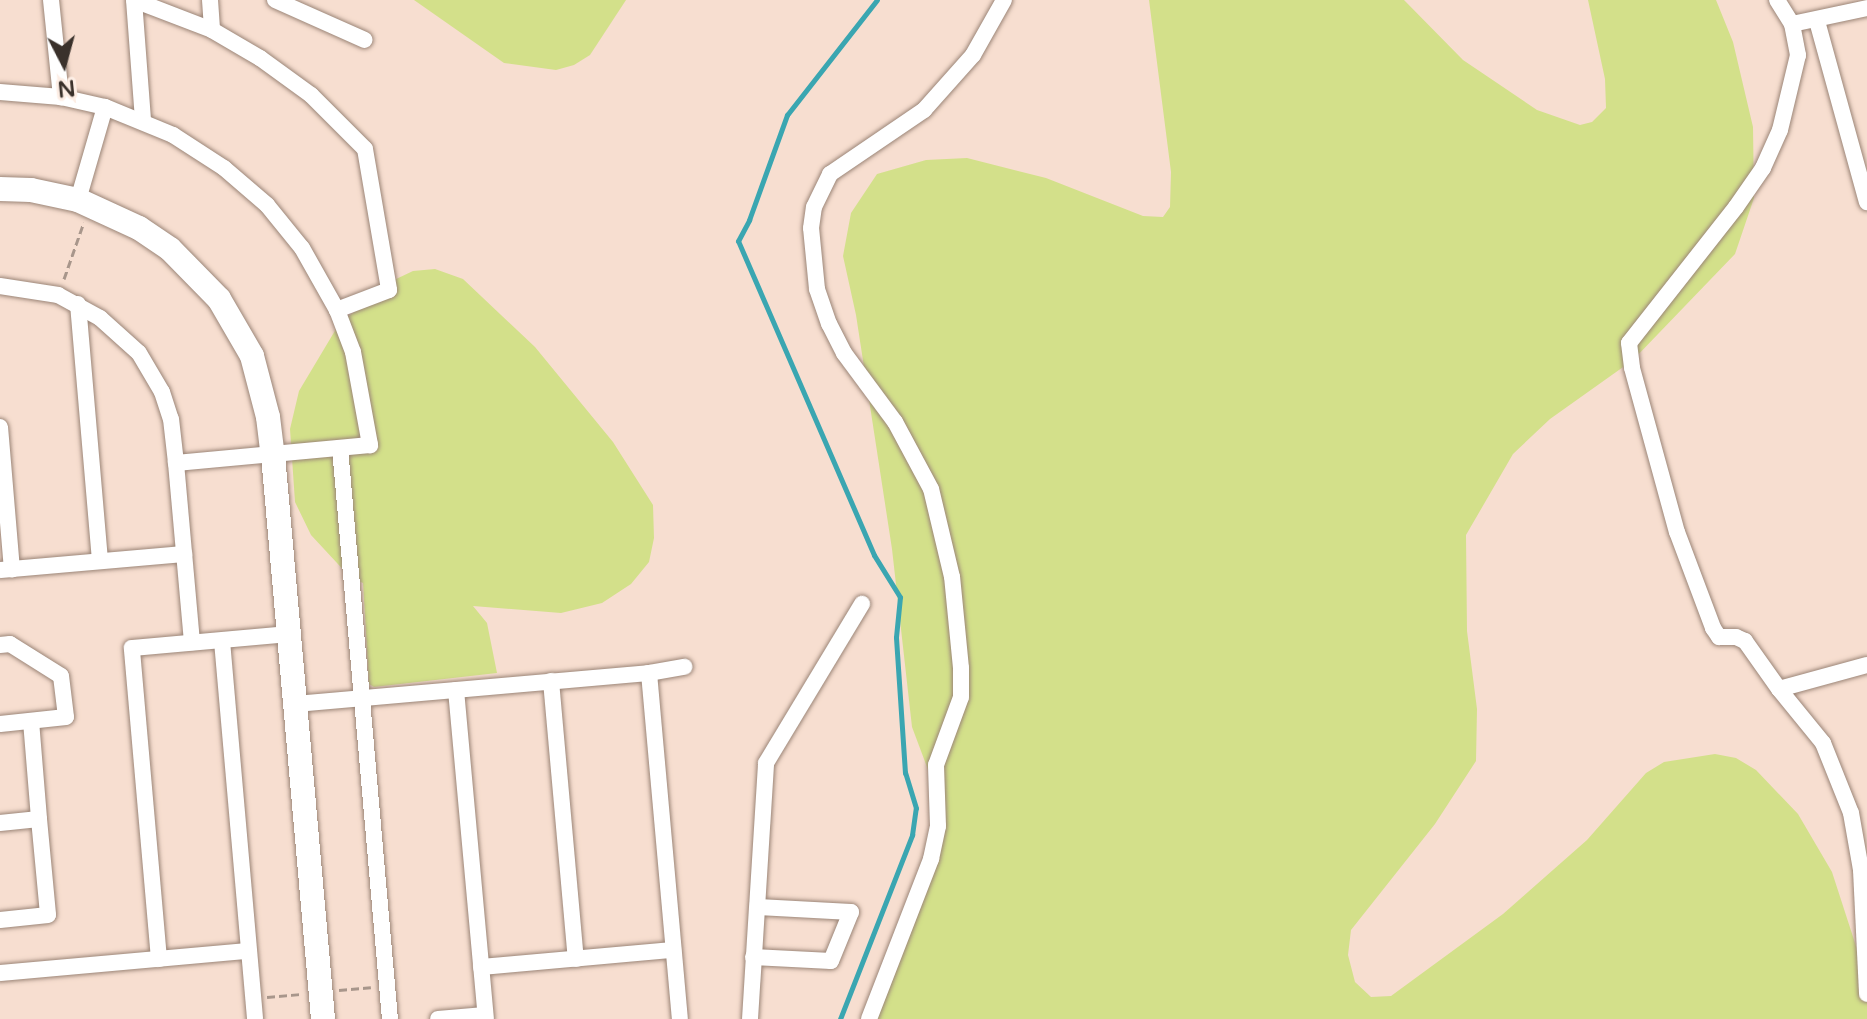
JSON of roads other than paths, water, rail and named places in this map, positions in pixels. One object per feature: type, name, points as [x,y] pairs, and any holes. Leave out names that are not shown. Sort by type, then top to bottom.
[{"type":"street","points":[[51,0],[61,97]]},
{"type":"street","points":[[143,121],[134,0],[212,30],[260,58],[311,95],[365,149],[389,290],[337,310]]},
{"type":"street","points":[[210,0],[212,30]]},
{"type":"street","points":[[275,0],[365,40]]},
{"type":"street","points":[[869,1019],[931,859],[938,826],[936,765],[961,697],[961,668],[952,577],[931,489],[895,422],[844,353],[829,324],[817,289],[811,228],[814,207],[830,174],[924,110],[973,55],[1004,0]]},
{"type":"street","points":[[1777,0],[1792,24],[1798,55],[1780,130],[1763,168],[1629,343],[1632,368],[1677,532],[1713,628],[1719,637],[1736,637],[1745,641],[1823,743],[1851,813],[1861,870],[1867,994]]},
{"type":"street","points":[[1792,24],[1867,8]]},
{"type":"street","points":[[1817,21],[1867,202]]},
{"type":"street","points":[[0,92],[61,97],[105,107],[173,135],[224,168],[267,205],[302,248],[337,310],[353,352],[370,445],[176,463]]},
{"type":"street","points":[[84,202],[105,107]]},
{"type":"street","points":[[0,189],[31,190],[84,202],[118,215],[170,249],[219,299],[252,356],[268,417],[273,455],[323,1019]]},
{"type":"street","points":[[0,286],[58,295],[78,304],[120,333],[139,353],[162,392],[171,419],[192,642]]},
{"type":"street","points":[[78,304],[100,561]]},
{"type":"street","points":[[0,427],[6,569],[184,554]]},
{"type":"street","points":[[340,448],[390,1019]]},
{"type":"street","points":[[750,1019],[766,763],[862,604]]},
{"type":"street","points":[[159,959],[132,648],[289,634]]},
{"type":"street","points":[[222,641],[255,1019]]},
{"type":"street","points":[[0,645],[10,644],[61,676],[66,717],[0,724]]},
{"type":"street","points":[[1779,689],[1867,665]]},
{"type":"street","points":[[295,704],[649,673],[684,667]]},
{"type":"street","points":[[649,673],[680,1019]]},
{"type":"street","points":[[551,681],[576,959]]},
{"type":"street","points":[[438,1019],[486,1017],[456,690]]},
{"type":"street","points":[[0,920],[48,915],[31,721]]},
{"type":"street","points":[[0,823],[39,819]]},
{"type":"street","points":[[753,957],[831,961],[851,912],[758,907]]},
{"type":"street","points":[[481,967],[673,950]]},
{"type":"street","points":[[0,973],[248,951]]},
{"type":"waterway","points":[[840,1019],[912,835],[916,808],[905,773],[896,637],[900,597],[874,555],[738,241],[749,220],[787,115],[877,0]]}]
